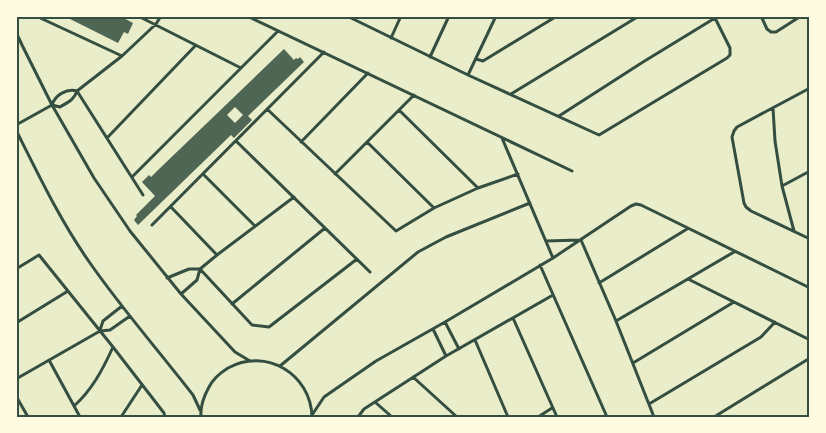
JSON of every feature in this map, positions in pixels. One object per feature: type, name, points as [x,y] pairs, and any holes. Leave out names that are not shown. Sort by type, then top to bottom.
[{"type":"street","points":[[36,16],[122,56]]},
{"type":"street","points":[[138,16],[242,68]]},
{"type":"street","points":[[52,105],[60,107],[75,97],[77,91],[122,56],[156,24],[161,16]]},
{"type":"street","points":[[248,16],[572,171]]},
{"type":"street","points":[[347,16],[356,18],[391,38],[468,76],[599,135],[730,55],[730,48],[715,17],[558,116]]},
{"type":"street","points":[[391,38],[401,16]]},
{"type":"street","points":[[430,57],[450,16]]},
{"type":"street","points":[[468,76],[496,16]]},
{"type":"street","points":[[476,59],[483,61],[558,16]]},
{"type":"street","points":[[510,94],[639,16]]},
{"type":"street","points":[[761,16],[766,29],[771,32],[776,32],[801,16]]},
{"type":"street","points":[[132,177],[278,31]]},
{"type":"street","points":[[16,32],[52,105],[94,178],[130,231],[181,294],[235,352],[250,361]]},
{"type":"street","points":[[107,138],[196,45]]},
{"type":"street","points":[[152,226],[324,52]]},
{"type":"street","points":[[301,142],[368,73]]},
{"type":"street","points":[[810,88],[737,127],[732,137],[746,207],[810,239]]},
{"type":"street","points":[[16,125],[52,105],[55,98],[68,90],[77,91],[143,194]]},
{"type":"street","points":[[335,174],[414,95]]},
{"type":"street","points":[[773,108],[775,141],[782,186],[794,232]]},
{"type":"street","points":[[267,110],[396,232],[434,208],[478,188],[518,174]]},
{"type":"street","points":[[399,110],[478,188]]},
{"type":"street","points":[[16,130],[56,211],[122,306],[193,395],[201,417]]},
{"type":"street","points":[[502,137],[553,258]]},
{"type":"street","points":[[236,140],[370,272]]},
{"type":"street","points":[[367,142],[434,208]]},
{"type":"street","points":[[782,186],[810,171]]},
{"type":"street","points":[[203,174],[256,226]]},
{"type":"street","points":[[181,294],[198,280],[200,269],[294,197]]},
{"type":"street","points":[[280,366],[418,252],[446,236],[530,203]]},
{"type":"street","points":[[312,416],[324,398],[376,361],[553,258],[636,204],[810,288]]},
{"type":"street","points":[[170,207],[218,255]]},
{"type":"street","points":[[232,304],[326,228]]},
{"type":"street","points":[[599,283],[687,228]]},
{"type":"street","points":[[546,241],[581,240]]},
{"type":"street","points":[[581,240],[654,417]]},
{"type":"street","points":[[616,321],[735,252]]},
{"type":"street","points":[[16,269],[40,255],[164,413],[165,417]]},
{"type":"street","points":[[167,278],[189,268],[200,269],[252,326],[269,328],[357,259]]},
{"type":"street","points":[[540,265],[607,417]]},
{"type":"street","points":[[688,279],[810,340]]},
{"type":"street","points":[[16,323],[68,291]]},
{"type":"street","points":[[358,417],[364,409],[446,356],[553,295]]},
{"type":"street","points":[[633,364],[734,302]]},
{"type":"street","points":[[100,331],[104,321],[122,306]]},
{"type":"street","points":[[16,379],[100,331],[110,330],[130,316]]},
{"type":"street","points":[[513,318],[557,417]]},
{"type":"street","points":[[445,322],[459,349]]},
{"type":"street","points":[[649,404],[761,337],[775,322]]},
{"type":"street","points":[[433,329],[446,356]]},
{"type":"street","points":[[475,340],[508,417]]},
{"type":"street","points":[[74,406],[92,386],[113,347]]},
{"type":"street","points":[[714,417],[810,358]]},
{"type":"street","points":[[49,360],[80,417]]},
{"type":"street","points":[[200,410],[211,382],[222,372],[236,364],[250,361],[266,361],[280,366],[293,374],[303,386],[309,400],[312,416]]},
{"type":"street","points":[[413,378],[457,417]]},
{"type":"street","points":[[121,417],[142,385]]},
{"type":"street","points":[[16,396],[28,417]]},
{"type":"street","points":[[375,402],[392,417]]},
{"type":"street","points":[[538,417],[553,408]]},
{"type":"building","points":[[64,16],[120,16],[133,23],[128,34],[124,32],[118,43]]},
{"type":"building","points":[[284,49],[294,60],[300,57],[304,62],[248,116],[252,120],[234,138],[231,135],[138,225],[134,220],[136,215],[155,196],[142,182],[149,175],[151,177]],"holes":[[[235,107],[243,115],[235,123],[227,115]]]}]
